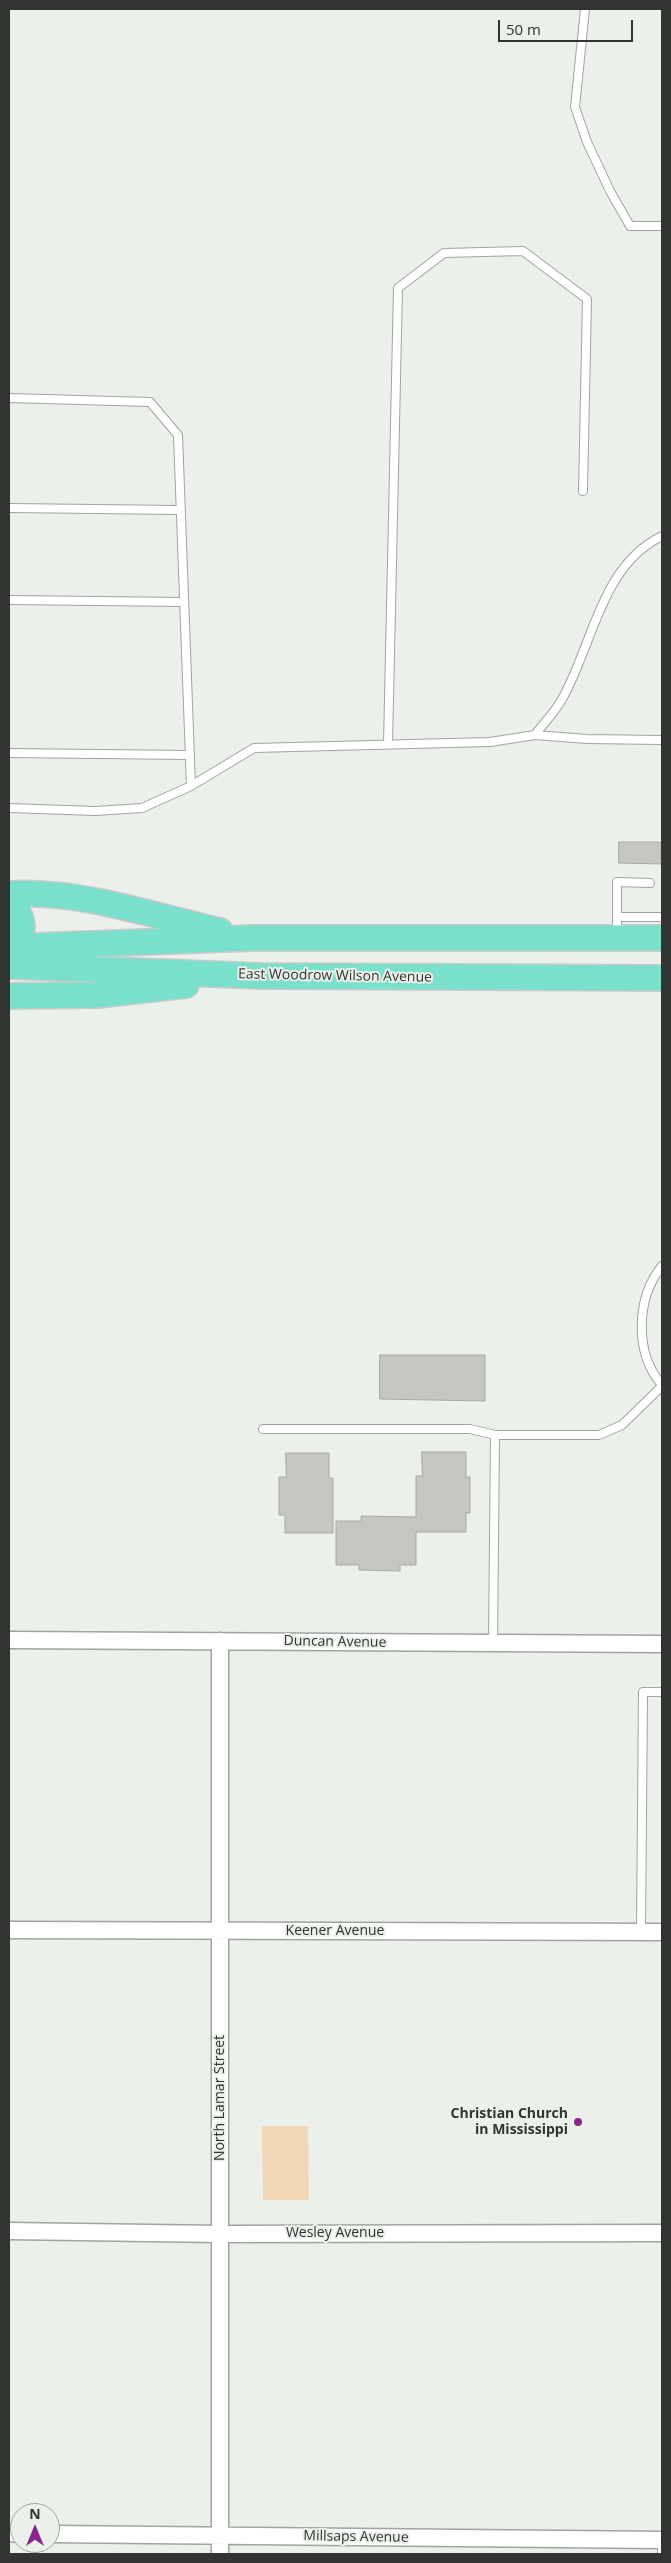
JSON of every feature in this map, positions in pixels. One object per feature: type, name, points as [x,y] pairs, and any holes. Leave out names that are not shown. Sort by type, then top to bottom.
[{"type":"main road","points":[[9,894],[38,892],[76,897],[252,938]]},
{"type":"main road","points":[[9,904],[18,914],[23,924],[19,935],[9,943]]},
{"type":"main road","points":[[9,947],[618,928],[662,938]]},
{"type":"main road","name":"East Woodrow Wilson Avenue","points":[[9,966],[261,976],[662,978]]},
{"type":"main road","points":[[9,996],[98,995],[261,976]]},
{"type":"main road","points":[[632,977],[662,984]]},
{"type":"street","name":"Duncan Avenue","points":[[9,1640],[662,1644]]},
{"type":"street","name":"North Lamar Street","points":[[220,1642],[220,2554]]},
{"type":"street","name":"Keener Avenue","points":[[9,1930],[662,1932]]},
{"type":"street","name":"Wesley Avenue","points":[[9,2231],[220,2234],[662,2232]]},
{"type":"street","name":"Millsaps Avenue","points":[[60,2534],[662,2540]]},
{"type":"lane","points":[[585,9],[575,107],[584,133],[610,191],[630,226],[662,226]]},
{"type":"lane","points":[[388,744],[398,288],[444,253],[523,251],[588,299],[583,491]]},
{"type":"lane","points":[[9,398],[150,402],[178,435],[191,786]]},
{"type":"lane","points":[[9,508],[180,510]]},
{"type":"lane","points":[[535,735],[560,701],[617,574],[649,543],[662,536]]},
{"type":"lane","points":[[9,600],[184,602]]},
{"type":"lane","points":[[9,808],[95,811],[142,808],[191,786],[254,748],[490,742],[535,735],[587,739],[662,740]]},
{"type":"lane","points":[[9,753],[189,755]]},
{"type":"lane","points":[[650,883],[617,882],[618,928],[662,917]]},
{"type":"lane","points":[[263,1429],[470,1430],[495,1436],[606,1434],[625,1422],[662,1385],[653,1371],[646,1352],[641,1322],[646,1296],[662,1266]]},
{"type":"lane","points":[[492,1644],[495,1436]]},
{"type":"lane","points":[[641,1932],[643,1692],[662,1692]]},
{"type":"lane","points":[[662,2540],[662,2554]]},
{"type":"shaded area","points":[[262,2126],[308,2126],[309,2200],[263,2200]]},
{"type":"building","points":[[619,842],[662,842],[662,864],[619,863]]},
{"type":"building","points":[[380,1355],[485,1355],[485,1401],[380,1399]]},
{"type":"building","points":[[422,1452],[466,1452],[466,1477],[470,1477],[470,1513],[466,1513],[466,1532],[416,1532],[416,1565],[400,1565],[400,1571],[359,1570],[359,1565],[336,1565],[336,1521],[361,1521],[361,1516],[416,1517],[416,1476],[422,1476]]},
{"type":"building","points":[[286,1453],[329,1453],[329,1478],[333,1478],[333,1533],[285,1533],[285,1515],[279,1515],[279,1477],[286,1477]]},
{"type":"place","name":"Christian Church in Mississippi","points":[[578,2122]]}]
